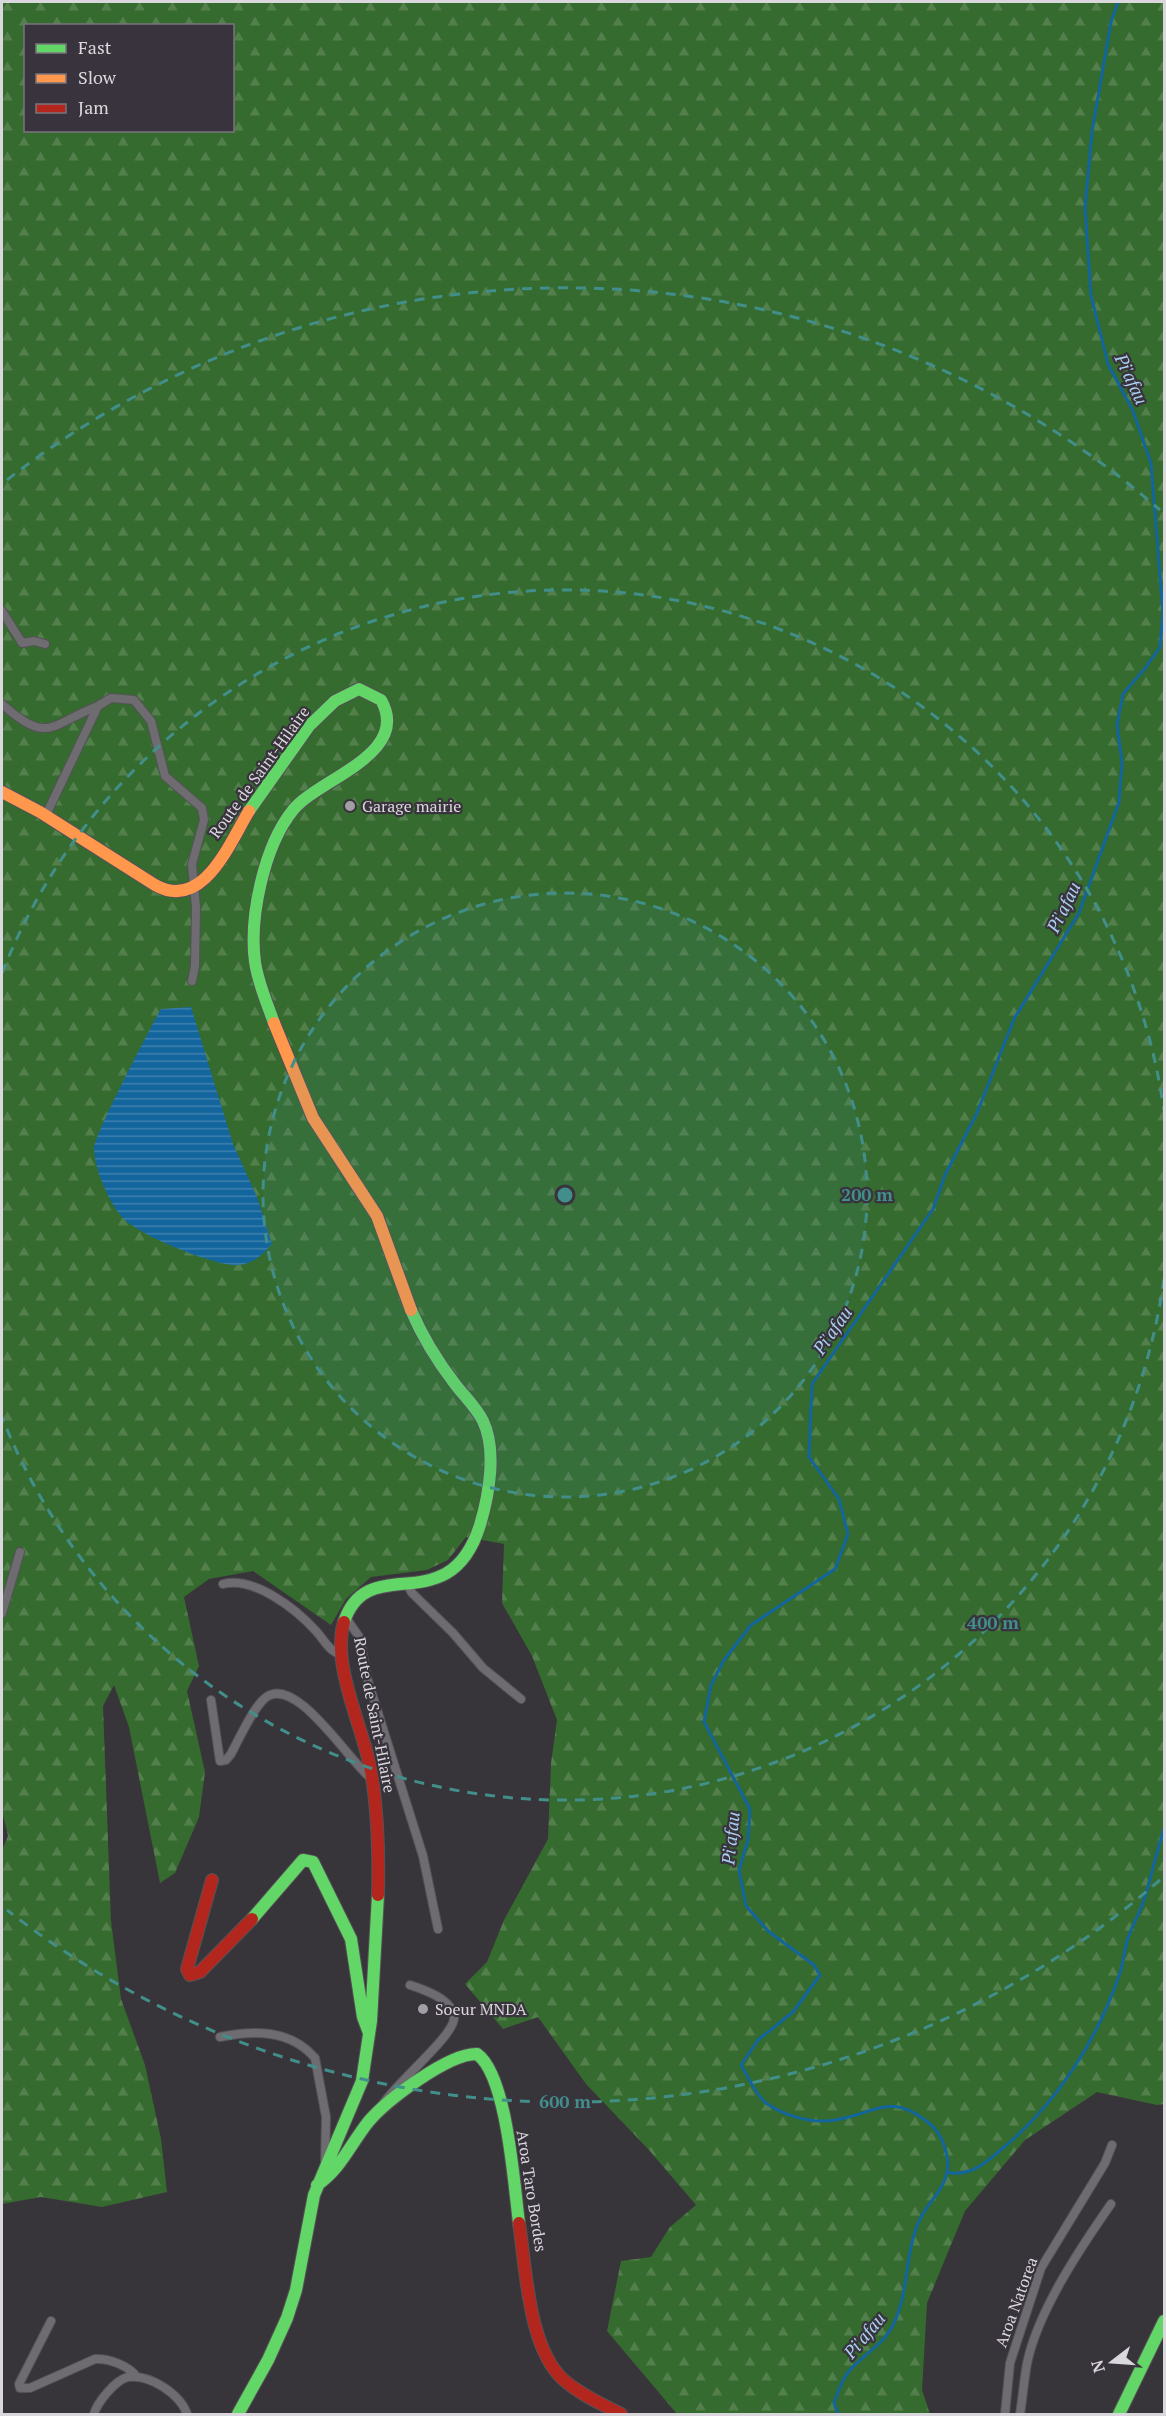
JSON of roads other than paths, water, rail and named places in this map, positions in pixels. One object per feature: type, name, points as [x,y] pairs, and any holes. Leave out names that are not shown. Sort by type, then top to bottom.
[{"type":"street","points":[[2,611],[22,643],[34,641],[45,644]]},
{"type":"street","name":"Route de Saint-Hilaire","points":[[196,887],[209,875],[230,837],[306,729],[337,699],[347,693],[368,690],[379,697],[385,708],[387,727],[381,744],[356,766],[322,783],[299,801],[283,823],[266,871],[255,923],[255,960],[264,995],[315,1124],[374,1208],[386,1235],[406,1302],[450,1378],[485,1423],[490,1464],[475,1539],[465,1561],[440,1579],[378,1586],[362,1595],[346,1617],[342,1627],[343,1655],[372,1780],[378,1850],[370,2034],[361,2083],[352,2110],[316,2185],[292,2303],[271,2352],[238,2415]]},
{"type":"street","points":[[2,714],[42,729],[56,728],[111,698],[121,697],[134,700],[143,709],[156,735],[165,776],[201,808],[204,820],[192,864],[196,887],[195,966],[192,981]]},
{"type":"street","points":[[2,704],[29,724]]},
{"type":"street","points":[[46,815],[98,706]]},
{"type":"street","points":[[2,792],[46,815],[108,858],[167,891],[196,887]]},
{"type":"street","points":[[2,1613],[20,1552]]},
{"type":"street","points":[[223,1584],[238,1582],[267,1593],[304,1621],[333,1652],[343,1655]]},
{"type":"street","points":[[406,1582],[412,1593],[483,1668],[521,1699]]},
{"type":"street","points":[[346,1617],[360,1638],[367,1678],[423,1856],[438,1929]]},
{"type":"street","points":[[211,1700],[220,1761],[226,1760],[231,1754],[262,1700],[273,1692],[280,1692],[299,1703],[320,1721],[343,1746],[360,1772],[372,1780]]},
{"type":"street","points":[[212,1880],[187,1969],[190,1975],[200,1972],[229,1945],[303,1860],[313,1862],[351,1939],[363,2017],[370,2034]]},
{"type":"street","name":"Aroa Taro Bordes","points":[[316,2185],[334,2172],[393,2089],[444,2038],[454,2021],[454,2014],[444,2002],[410,1985]]},
{"type":"street","points":[[220,2037],[263,2031],[288,2040],[315,2058],[326,2117],[325,2165]]},
{"type":"street","name":"Aroa Taro Bordes","points":[[379,2110],[462,2054],[477,2053],[483,2060],[496,2085],[501,2102],[540,2348],[562,2381],[621,2415]]},
{"type":"street","name":"Aroa Natorea","points":[[1005,2415],[1010,2363],[1041,2268],[1105,2163],[1112,2145]]},
{"type":"street","points":[[1020,2415],[1028,2358],[1039,2328],[1084,2243],[1111,2204]]},
{"type":"street","points":[[51,2320],[19,2384],[20,2388],[30,2388],[95,2359],[102,2359],[124,2367],[137,2377],[173,2392],[187,2415]]},
{"type":"street","points":[[1119,2415],[1162,2328]]},
{"type":"street","points":[[94,2415],[98,2406],[123,2379],[137,2377]]},
{"type":"water","points":[[191,1007],[233,1144],[257,1197],[272,1244],[249,1263],[238,1265],[212,1261],[142,1232],[121,1216],[116,1209],[107,1193],[95,1157],[96,1140],[103,1124],[161,1009]]},
{"type":"waterway","name":"Pi'afau","points":[[838,2414],[834,2403],[845,2377],[886,2336],[893,2325],[902,2299],[915,2232],[923,2213],[945,2179],[948,2166],[946,2152],[934,2127],[915,2113],[903,2108],[882,2107],[835,2120],[808,2120],[773,2108],[762,2100],[752,2086],[741,2065],[758,2040],[793,2012],[820,1975],[814,1965],[768,1931],[746,1906],[739,1870],[748,1840],[750,1809],[704,1722],[711,1685],[724,1660],[751,1625],[835,1569],[848,1534],[839,1499],[809,1457],[812,1384],[933,1209],[945,1175],[977,1113],[1014,1019],[1079,913],[1119,802],[1122,762],[1117,725],[1123,694],[1160,647],[1163,613],[1151,463],[1133,411],[1108,364],[1091,295],[1085,208],[1092,132],[1111,22],[1118,2]]},
{"type":"waterway","points":[[947,2172],[963,2173],[977,2168],[1022,2131],[1057,2092],[1086,2048],[1110,2001],[1122,1968],[1130,1931],[1143,1903],[1164,1829]]},
{"type":"place","name":"Garage mairie","points":[[350,806]]},
{"type":"place","name":"Soeur MNDA","points":[[423,2009]]}]
